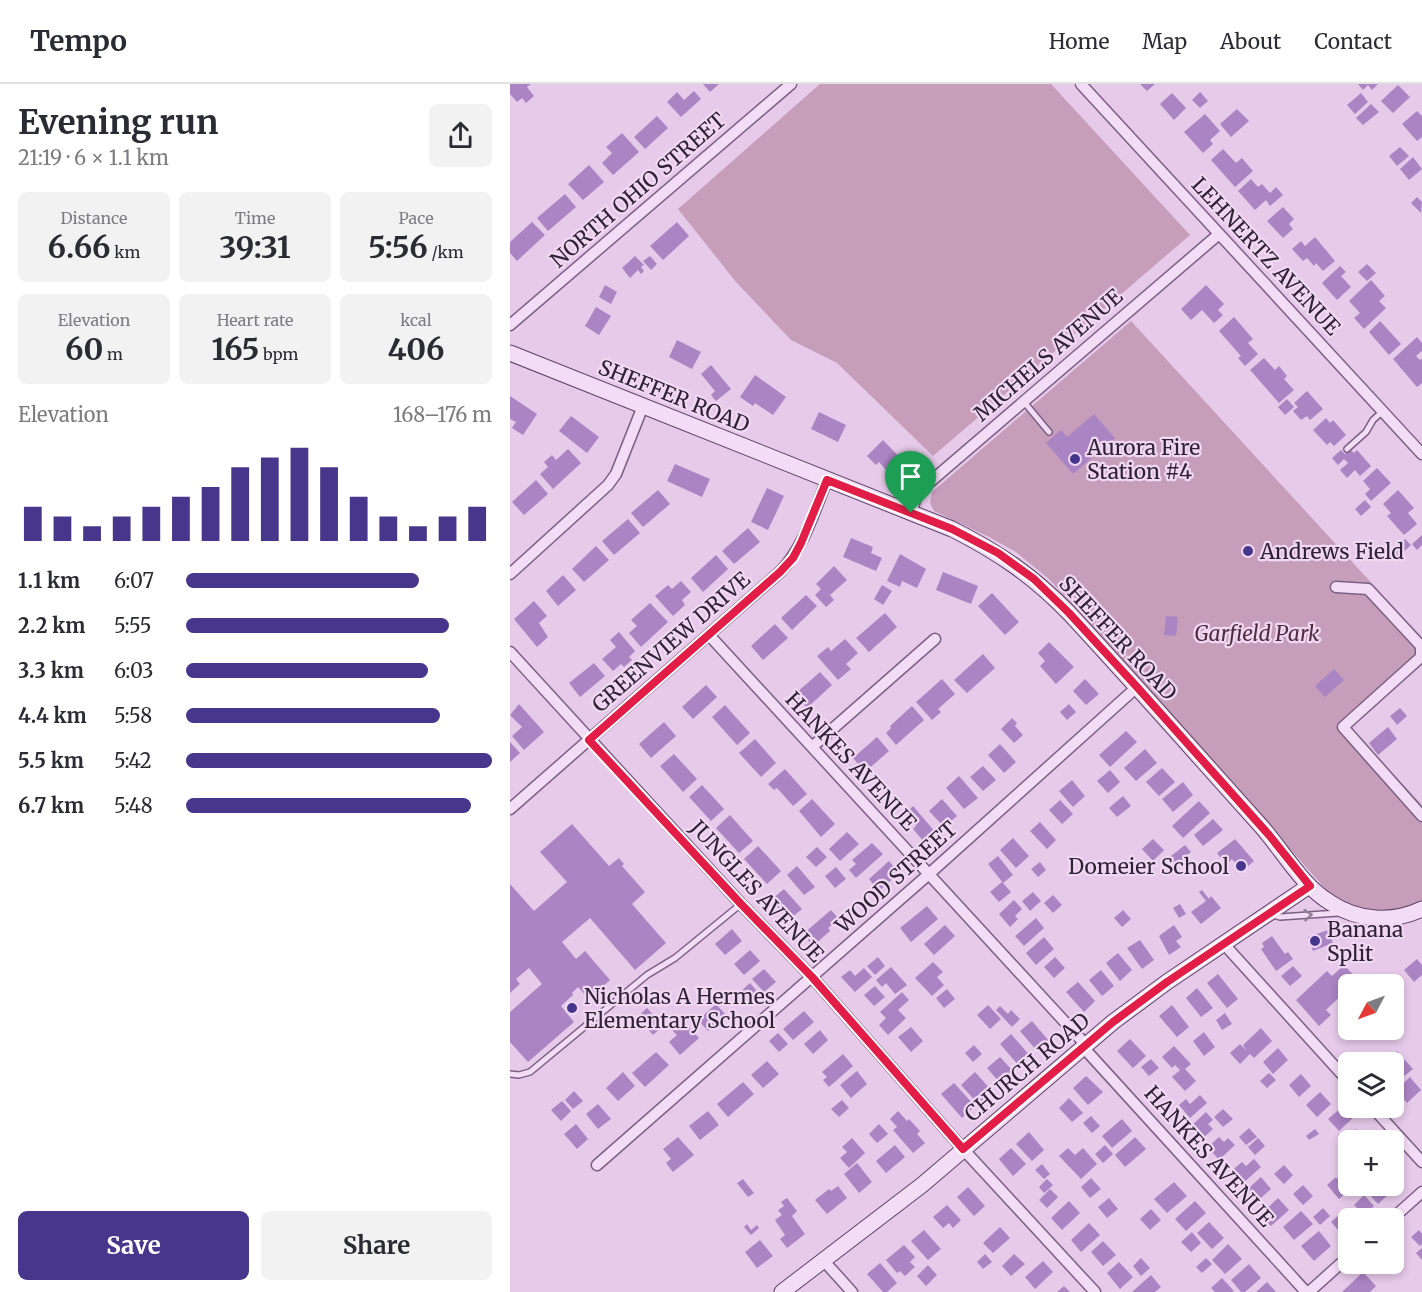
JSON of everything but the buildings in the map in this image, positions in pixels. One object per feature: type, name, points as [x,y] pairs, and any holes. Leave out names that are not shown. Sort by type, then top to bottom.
[{"type":"street","name":"NORTH OHIO STREET","points":[[510,325],[791,84]]},
{"type":"street","name":"LEHNERTZ AVENUE","points":[[1082,84],[1422,454]]},
{"type":"street","name":"MICHELS AVENUE","points":[[911,513],[916,498],[923,488],[1219,234]]},
{"type":"street","name":"SHEFFER ROAD","points":[[510,353],[911,513],[998,553],[1034,579],[1069,613],[1269,835],[1310,886],[1330,903],[1348,912],[1388,919],[1422,909]]},
{"type":"street","points":[[510,574],[608,485],[615,474],[643,406]]},
{"type":"street","name":"GREENVIEW DRIVE","points":[[510,809],[709,635],[793,558],[827,480]]},
{"type":"street","points":[[1336,587],[1368,589],[1421,646],[1421,657],[1343,727],[1422,816]]},
{"type":"street","name":"HANKES AVENUE","points":[[709,635],[929,874],[1307,1292]]},
{"type":"street","points":[[812,747],[935,639]]},
{"type":"street","name":"JUNGLES AVENUE","points":[[510,652],[741,904],[812,977],[963,1149],[1095,1292]]},
{"type":"street","name":"WOOD STREET","points":[[597,1166],[929,874],[1137,687]]},
{"type":"street","name":"CHURCH ROAD","points":[[782,1292],[922,1185],[1084,1046],[1158,989],[1310,886]]},
{"type":"street","points":[[1223,943],[1338,1070]]},
{"type":"street","points":[[1382,1118],[1422,1162]]},
{"type":"street","points":[[1404,1208],[1422,1192]]},
{"type":"street","points":[[824,1261],[852,1292]]},
{"type":"street","points":[[1307,1292],[1338,1266]]},
{"type":"lane","points":[[1024,402],[1049,432]]},
{"type":"lane","points":[[1347,449],[1366,432],[1373,420],[1383,411]]},
{"type":"lane","points":[[510,1074],[519,1075],[530,1072],[647,975],[675,958],[741,904]]},
{"type":"lane","points":[[1269,913],[1280,917],[1348,912]]},
{"type":"green space","points":[[820,84],[1051,84],[1190,235],[933,456],[837,363],[791,340],[736,282],[678,209]]},
{"type":"green space","name":"Garfield Park","points":[[1131,321],[1422,638],[1422,663],[1351,728],[1422,805],[1422,902],[1398,910],[1374,910],[1351,905],[1329,893],[1050,580],[1016,552],[934,511],[930,503],[932,492]]},
{"type":"place","name":"Aurora Fire Station #4","points":[[1075,459]]},
{"type":"place","name":"Andrews Field","points":[[1248,551]]},
{"type":"place","name":"Domeier School","points":[[1241,866]]},
{"type":"place","name":"Banana Split","points":[[1315,941]]},
{"type":"place","name":"Nicholas A Hermes Elementary School","points":[[572,1008]]},
{"type":"route","points":[[827,480],[911,513],[952,529],[998,553],[1050,593],[1269,835],[1310,886],[1223,943],[1113,1022],[963,1149],[812,977],[589,740],[793,558],[827,480]]}]
